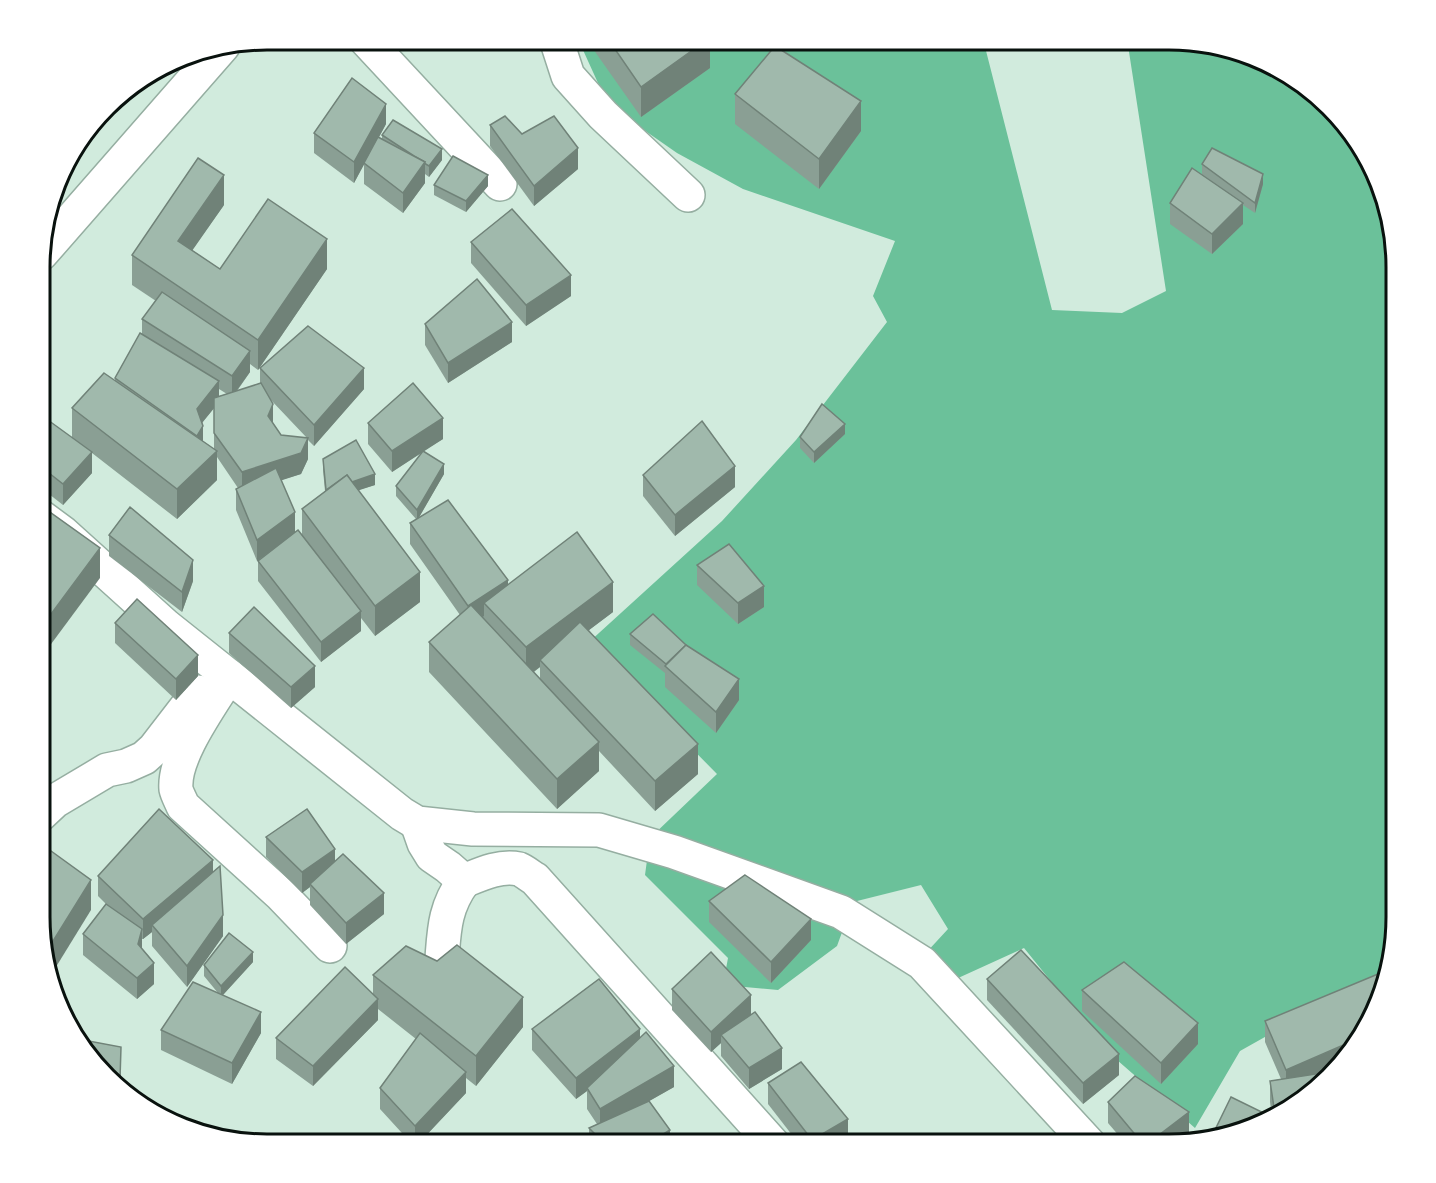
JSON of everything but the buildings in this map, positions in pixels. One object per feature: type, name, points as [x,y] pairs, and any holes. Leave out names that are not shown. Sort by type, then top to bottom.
[{"type":"main road","points":[[375,50],[500,184]]},
{"type":"main road","points":[[560,50],[568,76],[603,115],[688,195]]},
{"type":"main road","points":[[51,243],[215,56]]},
{"type":"main road","points":[[50,524],[166,626],[402,814],[417,823],[473,829],[599,830],[674,852],[841,912],[922,963],[1080,1134]]},
{"type":"main road","points":[[50,806],[107,770],[126,766],[144,758],[223,671]]},
{"type":"main road","points":[[223,671],[179,764],[176,790],[183,806],[281,895],[330,946]]},
{"type":"main road","points":[[417,823],[424,843],[432,856],[464,881]]},
{"type":"main road","points":[[440,978],[446,917],[455,893],[464,881],[490,871],[520,869],[535,879],[764,1134]]},
{"type":"green space","points":[[583,50],[986,50],[1052,310],[1122,313],[1166,291],[1129,50],[1198,51],[1239,61],[1266,72],[1302,94],[1333,123],[1364,170],[1379,210],[1386,252],[1385,945],[1375,985],[1352,988],[1240,1051],[1195,1128],[1109,1053],[1024,948],[956,979],[924,955],[948,929],[921,885],[853,902],[837,946],[778,990],[723,985],[728,958],[645,875],[650,838],[717,774],[588,643],[722,521],[796,440],[887,322],[873,296],[895,241],[743,189],[677,153],[608,105]]}]
